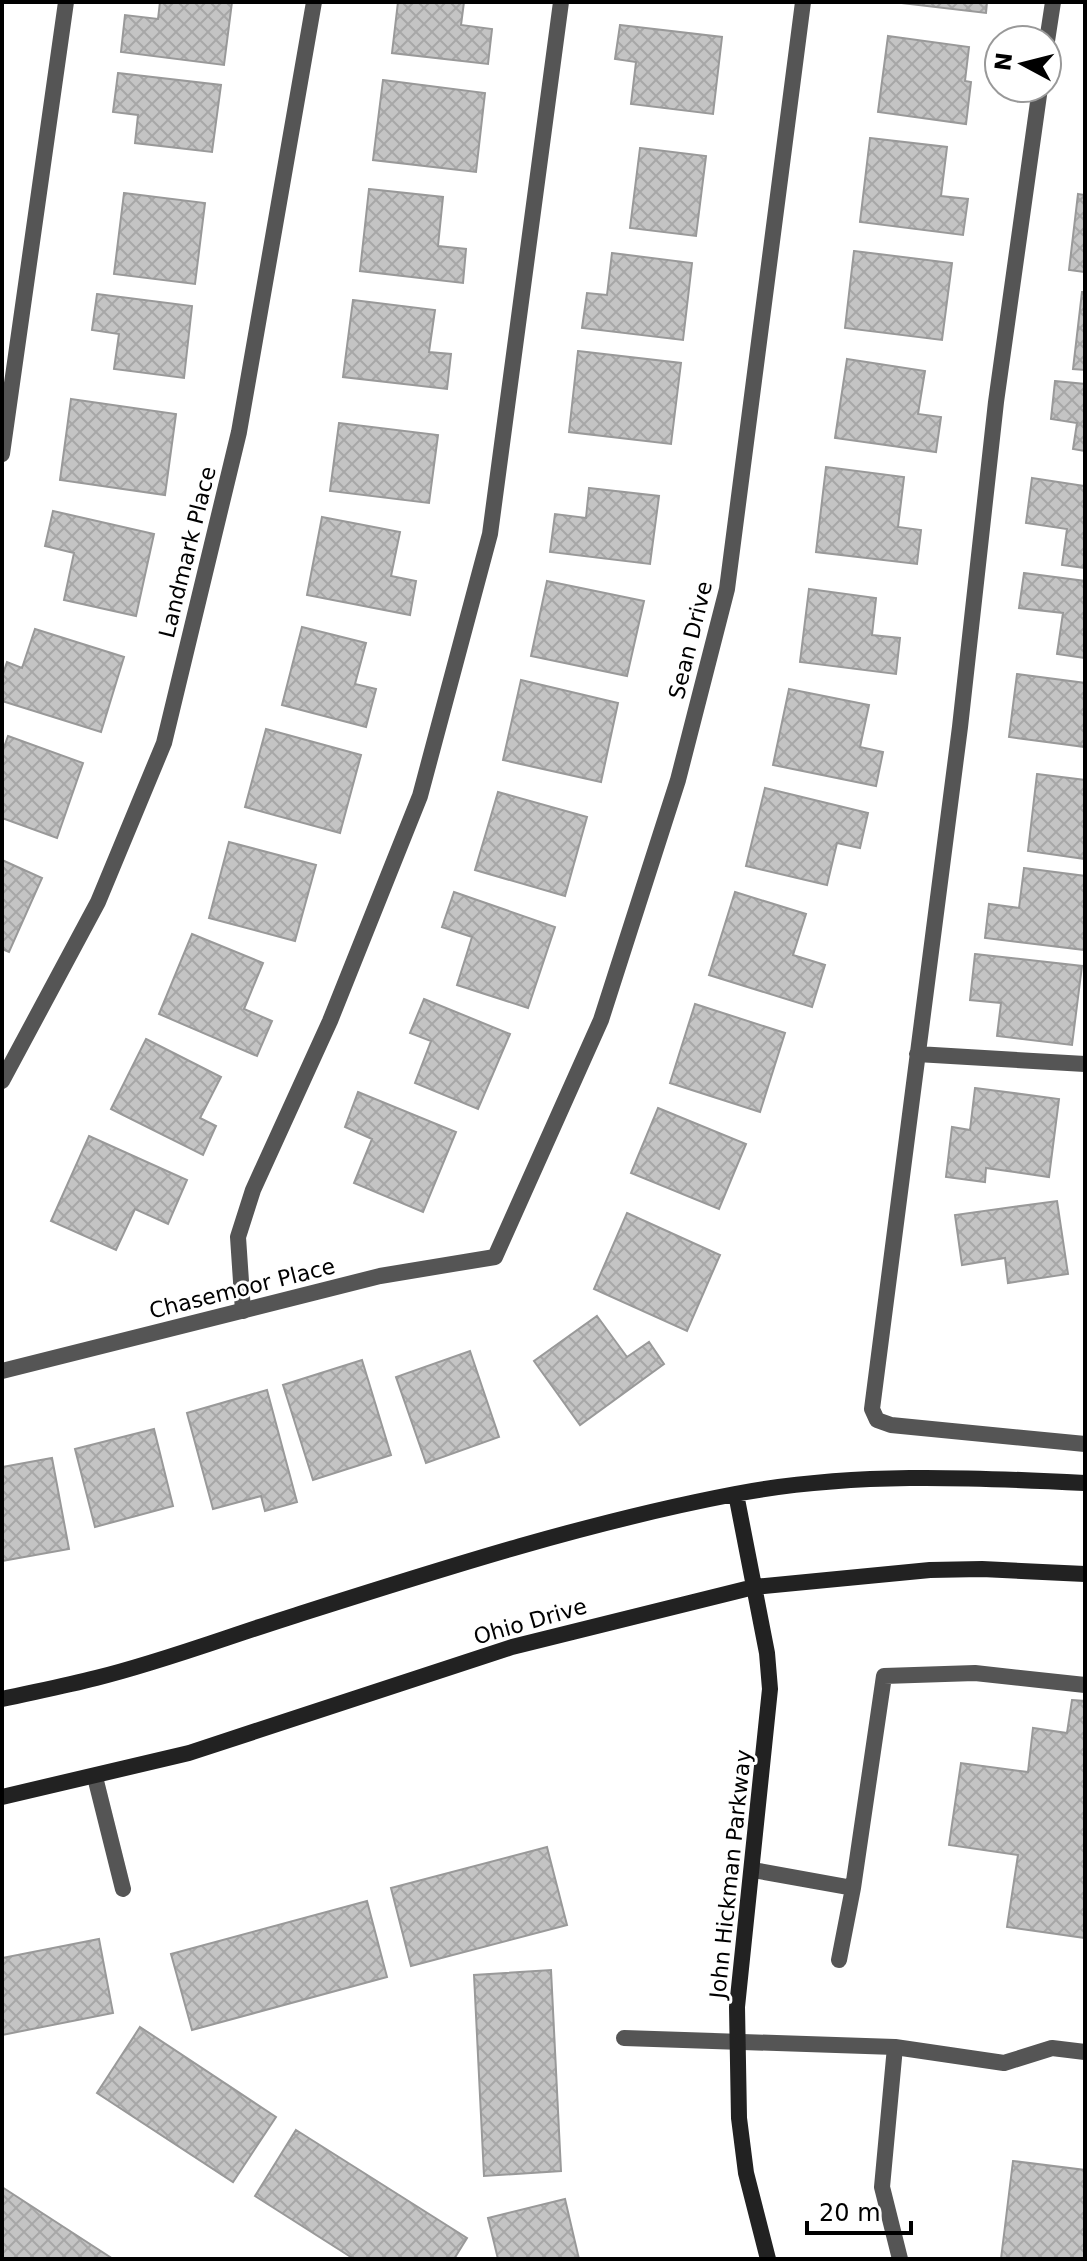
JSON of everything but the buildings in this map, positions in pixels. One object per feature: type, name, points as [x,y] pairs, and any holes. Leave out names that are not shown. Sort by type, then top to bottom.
[{"type":"main road","points":[[2,1699],[99,1677],[578,1529],[736,1494],[883,1479],[947,1477],[1085,1483]]},
{"type":"main road","name":"John Hickman Parkway","points":[[736,1494],[767,1653],[770,1689],[737,2007],[739,2118],[746,2173],[768,2259]]},
{"type":"main road","name":"Ohio Drive","points":[[2,1797],[189,1753],[512,1647],[754,1587],[930,1570],[1085,1574]]},
{"type":"street","points":[[2,454],[66,2]]},
{"type":"street","name":"Landmark Place","points":[[2,1081],[98,902],[164,743],[239,432],[314,2]]},
{"type":"street","points":[[243,1311],[238,1237],[253,1190],[330,1021],[420,796],[490,534],[561,2]]},
{"type":"street","name":"Sean Drive","points":[[495,1257],[601,1020],[678,780],[727,589],[803,2]]},
{"type":"street","points":[[1050,24],[1053,2]]},
{"type":"street","points":[[1038,104],[996,402],[960,727],[872,1409],[877,1420],[891,1425],[1085,1444]]},
{"type":"street","points":[[917,1054],[1085,1064]]},
{"type":"street","name":"Chasemoor Place","points":[[2,1371],[380,1276],[495,1257]]},
{"type":"street","points":[[839,1960],[853,1888],[884,1676],[975,1673],[1085,1685]]},
{"type":"street","points":[[95,1777],[123,1889]]},
{"type":"street","points":[[753,1870],[853,1888]]},
{"type":"street","points":[[624,2038],[895,2047],[1004,2063],[1052,2048],[1085,2052]]},
{"type":"street","points":[[895,2047],[882,2187],[900,2259]]}]
